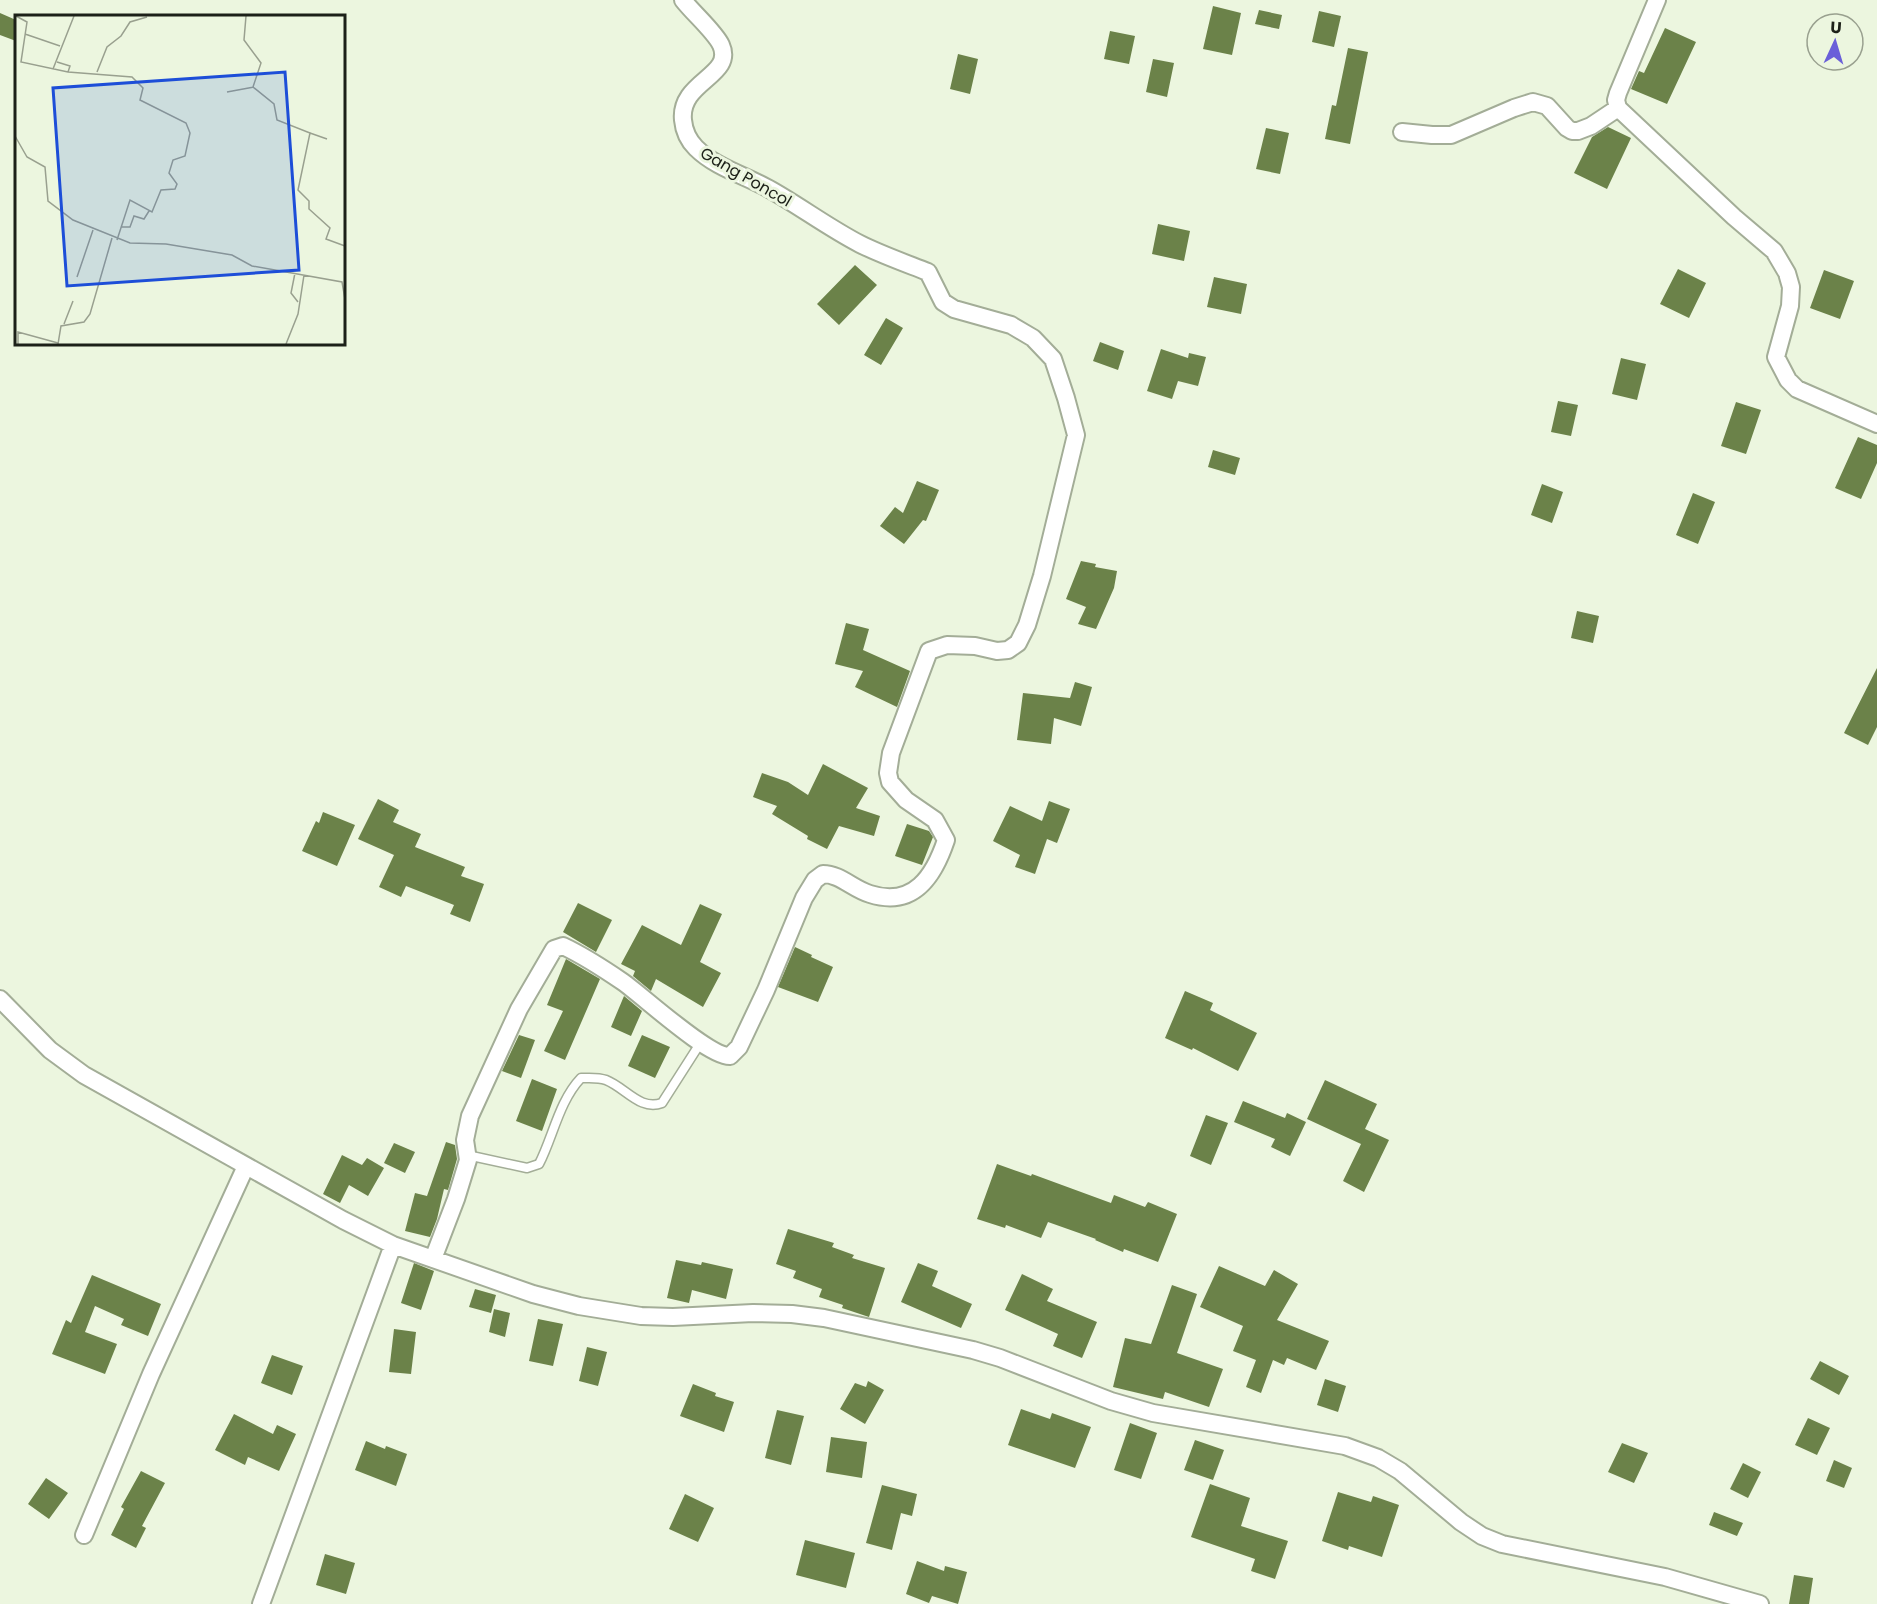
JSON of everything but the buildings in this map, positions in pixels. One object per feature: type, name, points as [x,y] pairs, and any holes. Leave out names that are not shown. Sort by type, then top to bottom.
[{"type":"street","name":"Gang Poncol","points":[[683,0],[717,38],[724,55],[723,61],[714,73],[689,94],[685,101],[683,118],[688,139],[716,163],[773,191],[861,244],[928,272],[943,302],[954,309],[1011,324],[1033,339],[1053,359],[1076,435],[1042,576],[1027,625],[1018,643],[1008,650],[997,651],[975,646],[946,645],[929,651],[891,753],[888,772],[890,782],[906,800],[935,820],[946,840],[939,862],[926,881],[915,891],[893,897],[870,894],[833,874],[823,874],[815,880],[804,898],[766,990],[736,1051],[724,1056],[701,1042]]},
{"type":"street","points":[[1657,0],[1618,93],[1616,100],[1618,108],[1734,217],[1774,251],[1787,273],[1791,287],[1790,306],[1776,357],[1788,380],[1797,389],[1877,424]]},
{"type":"street","points":[[1402,132],[1450,135],[1533,102],[1547,106],[1567,128],[1578,131],[1591,126],[1618,108]]},
{"type":"street","points":[[433,1259],[466,1168],[465,1140],[470,1116],[519,1009],[556,947],[563,946],[570,949],[614,976],[701,1042]]},
{"type":"street","points":[[0,999],[50,1050],[84,1075],[246,1166],[393,1245],[533,1294],[612,1312],[673,1317],[725,1313],[792,1314],[834,1320],[973,1350],[1112,1401],[1154,1413],[1345,1446],[1378,1458],[1400,1471],[1461,1522],[1482,1536],[1502,1544],[1665,1577],[1760,1604]]},
{"type":"street","points":[[84,1535],[152,1374],[246,1166]]},
{"type":"street","points":[[261,1604],[393,1245]]},
{"type":"lane","points":[[467,1155],[527,1168],[533,1167],[539,1164],[553,1128],[572,1090],[581,1078],[593,1077],[605,1080],[644,1105],[653,1106],[662,1103],[701,1042]]}]
